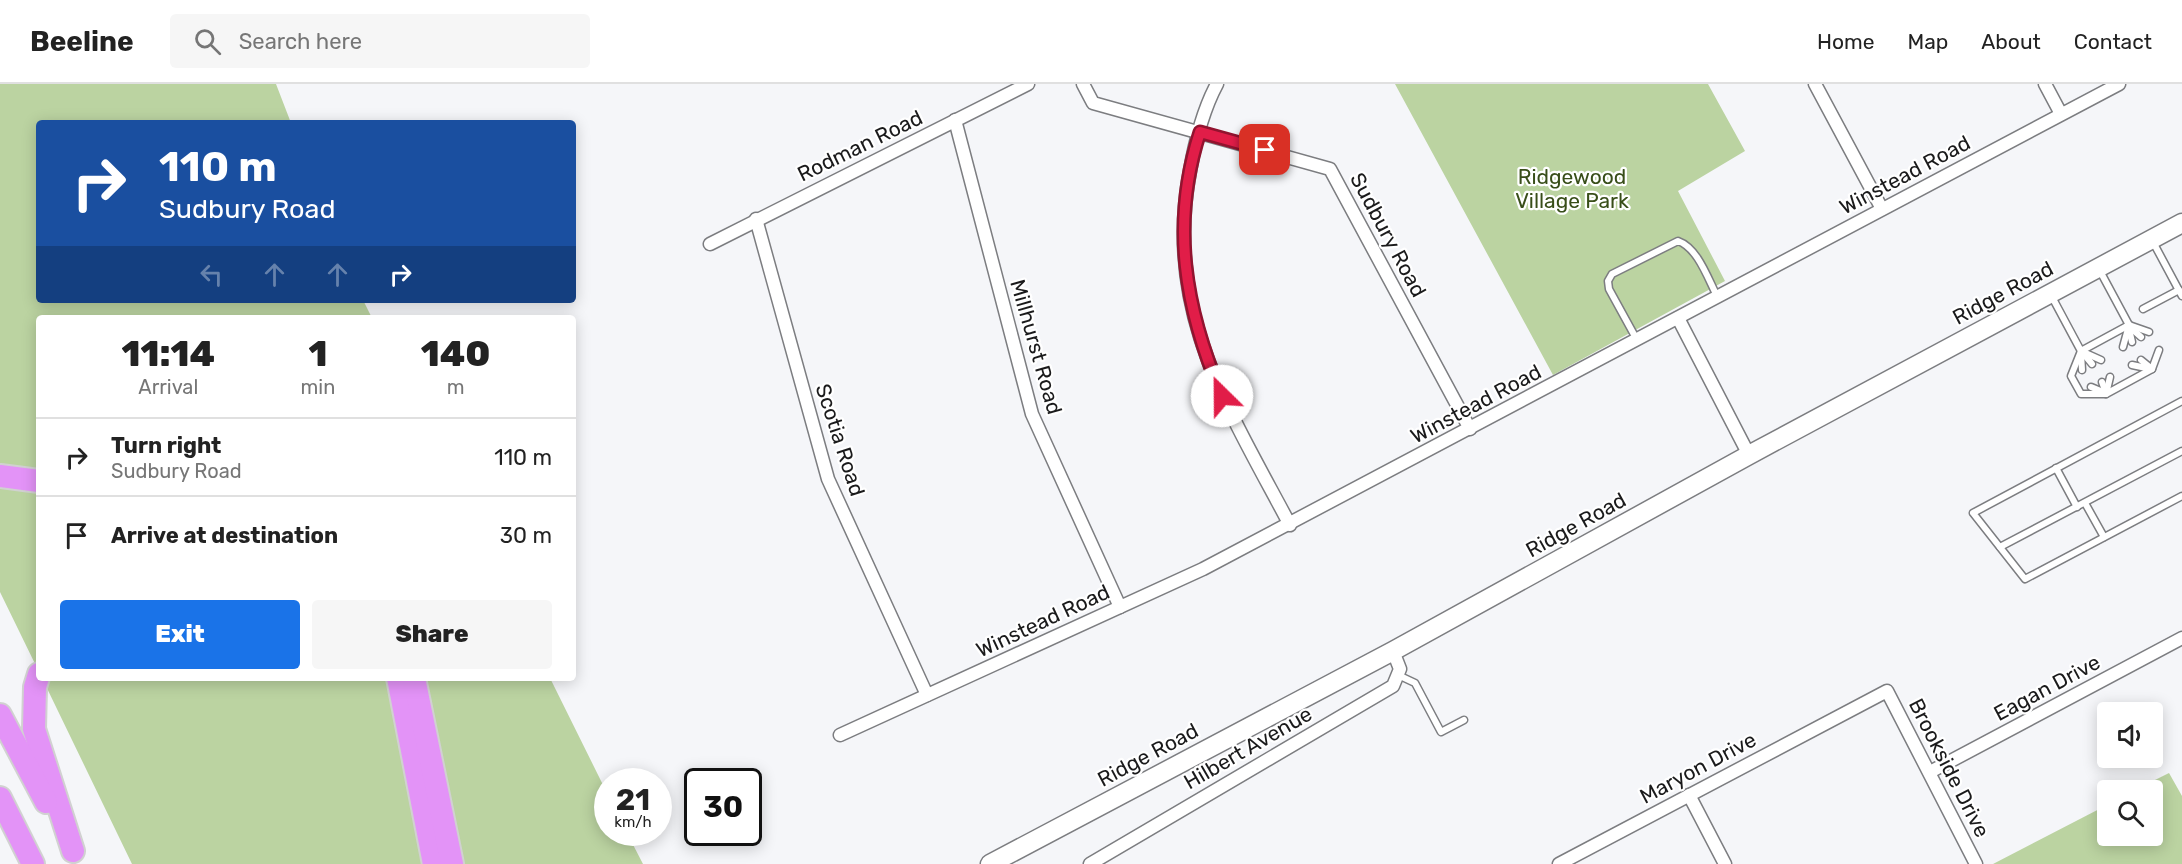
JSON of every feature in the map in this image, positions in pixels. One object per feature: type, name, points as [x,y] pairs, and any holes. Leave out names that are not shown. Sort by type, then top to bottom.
[{"type":"highway","points":[[0,476],[36,481]]},
{"type":"highway","points":[[36,681],[34,687],[34,729],[76,858]]},
{"type":"highway","points":[[399,681],[434,864]]},
{"type":"highway","points":[[415,681],[452,864]]},
{"type":"highway","points":[[0,715],[76,858]]},
{"type":"highway","points":[[0,798],[33,864]]},
{"type":"street","name":"Rodman Road","points":[[710,244],[1028,84]]},
{"type":"street","name":"Sudbury Road","points":[[1083,84],[1093,104],[1330,169],[1470,429]]},
{"type":"street","points":[[1217,84],[1194,150],[1183,218],[1185,264],[1196,324],[1209,365],[1222,396],[1290,525]]},
{"type":"street","points":[[1815,84],[1882,209]]},
{"type":"street","points":[[2045,84],[2061,114]]},
{"type":"street","name":"Winstead Road","points":[[840,735],[1203,569],[1290,525],[2119,84]]},
{"type":"street","name":"Millhurst Road","points":[[955,120],[1032,414],[1120,607]]},
{"type":"street","name":"Scotia Road","points":[[756,219],[828,479],[927,695]]},
{"type":"street","name":"Ridge Road","points":[[990,864],[1393,651],[1749,455],[2182,224]]},
{"type":"street","points":[[1678,318],[1749,455]]},
{"type":"street","name":"Eagan Drive","points":[[1930,772],[2182,638]]},
{"type":"street","points":[[1393,651],[1400,669],[1398,675]]},
{"type":"street","name":"Hilbert Avenue","points":[[1090,864],[1393,686],[1398,675]]},
{"type":"street","name":"Brookside Drive","points":[[1855,708],[1887,691],[1976,864]]},
{"type":"street","name":"Maryon Drive","points":[[1558,864],[1855,708]]},
{"type":"street","points":[[1689,795],[1725,864]]},
{"type":"lane","points":[[2143,309],[2180,293],[2151,239]]},
{"type":"lane","points":[[1637,340],[1609,289],[1608,281],[1612,274],[1678,241],[1686,244],[1693,251],[1718,297]]},
{"type":"lane","points":[[2098,268],[2129,325],[2141,337]]},
{"type":"lane","points":[[2050,293],[2081,351],[2092,364]]},
{"type":"lane","points":[[2129,325],[2149,333]]},
{"type":"lane","points":[[2129,325],[2132,342]]},
{"type":"lane","points":[[2122,347],[2129,325]]},
{"type":"lane","points":[[2129,325],[2081,351],[2071,376],[2081,394],[2106,394],[2152,369],[2159,350]]},
{"type":"lane","points":[[2081,351],[2101,360]]},
{"type":"lane","points":[[2081,351],[2082,370]]},
{"type":"lane","points":[[2151,355],[2152,369]]},
{"type":"lane","points":[[2141,360],[2152,369]]},
{"type":"lane","points":[[2132,365],[2152,369]]},
{"type":"lane","points":[[2106,394],[2110,377]]},
{"type":"lane","points":[[2102,382],[2106,394]]},
{"type":"lane","points":[[2091,387],[2106,394]]},
{"type":"lane","points":[[2182,401],[1973,513],[2025,579],[2182,496]]},
{"type":"lane","points":[[2000,547],[2182,452]]},
{"type":"lane","points":[[2056,468],[2077,507]]},
{"type":"lane","points":[[2085,502],[2104,537]]},
{"type":"lane","points":[[1398,675],[1415,682],[1441,732],[1464,720]]},
{"type":"green space","points":[[0,84],[276,84],[290,120],[36,120],[36,303],[364,303],[370,315],[36,315],[36,666],[0,592]]},
{"type":"green space","name":"Ridgewood Village Park","points":[[1395,84],[1708,84],[1745,151],[1678,191],[1725,281],[1553,375]]},
{"type":"green space","points":[[43,681],[551,681],[595,768],[594,846],[634,846],[643,864],[132,864]]},
{"type":"green space","points":[[2169,773],[2182,796],[2182,864],[1993,864],[2097,810],[2097,846],[2163,846],[2163,780],[2155,780]]},
{"type":"route","points":[[1222,396],[1196,324],[1187,282],[1183,246],[1184,200],[1200,132],[1265,150]]}]
